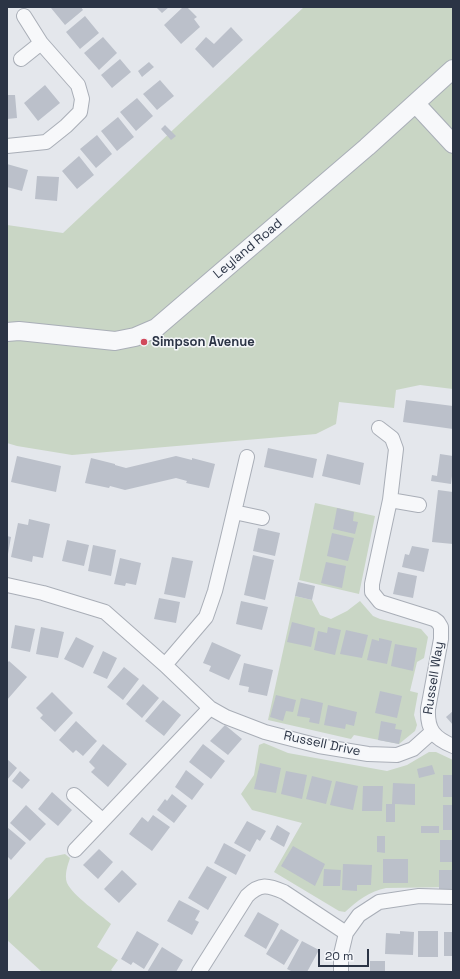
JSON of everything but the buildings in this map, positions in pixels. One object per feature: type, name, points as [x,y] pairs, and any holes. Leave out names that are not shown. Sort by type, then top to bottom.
[{"type":"street","points":[[7,146],[46,142],[66,126],[80,112],[82,99],[78,85],[41,43],[24,16]]},
{"type":"street","points":[[21,59],[41,43]]},
{"type":"street","name":"Leyland Road","points":[[7,332],[19,331],[115,341],[135,337],[156,328],[361,152],[416,104],[453,69]]},
{"type":"street","points":[[416,104],[453,144]]},
{"type":"street","name":"Russell Way","points":[[379,428],[392,438],[396,449],[390,500],[372,584],[372,592],[380,602],[434,619],[441,627],[441,639],[428,709],[428,721],[432,732],[442,742],[453,746]]},
{"type":"street","points":[[164,665],[206,617],[215,591],[246,457]]},
{"type":"street","points":[[390,500],[419,505]]},
{"type":"street","points":[[234,512],[262,518]]},
{"type":"street","name":"Russell Drive","points":[[7,585],[43,593],[105,612],[210,708],[226,717],[265,732],[319,746],[368,754],[396,755],[413,749],[432,732]]},
{"type":"street","points":[[75,850],[210,708]]},
{"type":"street","points":[[74,795],[102,820]]},
{"type":"street","points":[[199,972],[247,896],[254,889],[273,887],[284,892],[346,932]]},
{"type":"street","points":[[341,972],[341,954],[346,932],[360,915],[379,902],[420,896],[453,897]]},
{"type":"green space","points":[[304,7],[453,7],[453,389],[420,385],[396,390],[394,408],[339,402],[336,424],[316,434],[72,455],[7,443],[7,225],[63,233]]},
{"type":"green space","points":[[315,503],[375,516],[359,594],[299,580]]},
{"type":"green space","points":[[295,596],[312,600],[320,615],[331,619],[347,611],[360,601],[373,616],[421,629],[428,637],[424,658],[417,662],[410,691],[418,693],[414,715],[417,725],[415,731],[399,744],[354,735],[351,739],[268,720]]},
{"type":"green space","points":[[264,743],[288,753],[387,771],[407,765],[429,752],[436,752],[453,760],[453,887],[380,889],[364,897],[345,912],[339,911],[274,872],[302,823],[252,810],[241,794],[254,775],[259,745]]},
{"type":"green space","points":[[65,854],[70,858],[66,876],[67,883],[70,888],[111,924],[97,947],[118,960],[111,970],[114,972],[42,972],[7,940],[7,901],[46,858]]},
{"type":"place","name":"Simpson Avenue","points":[[144,342]]}]
